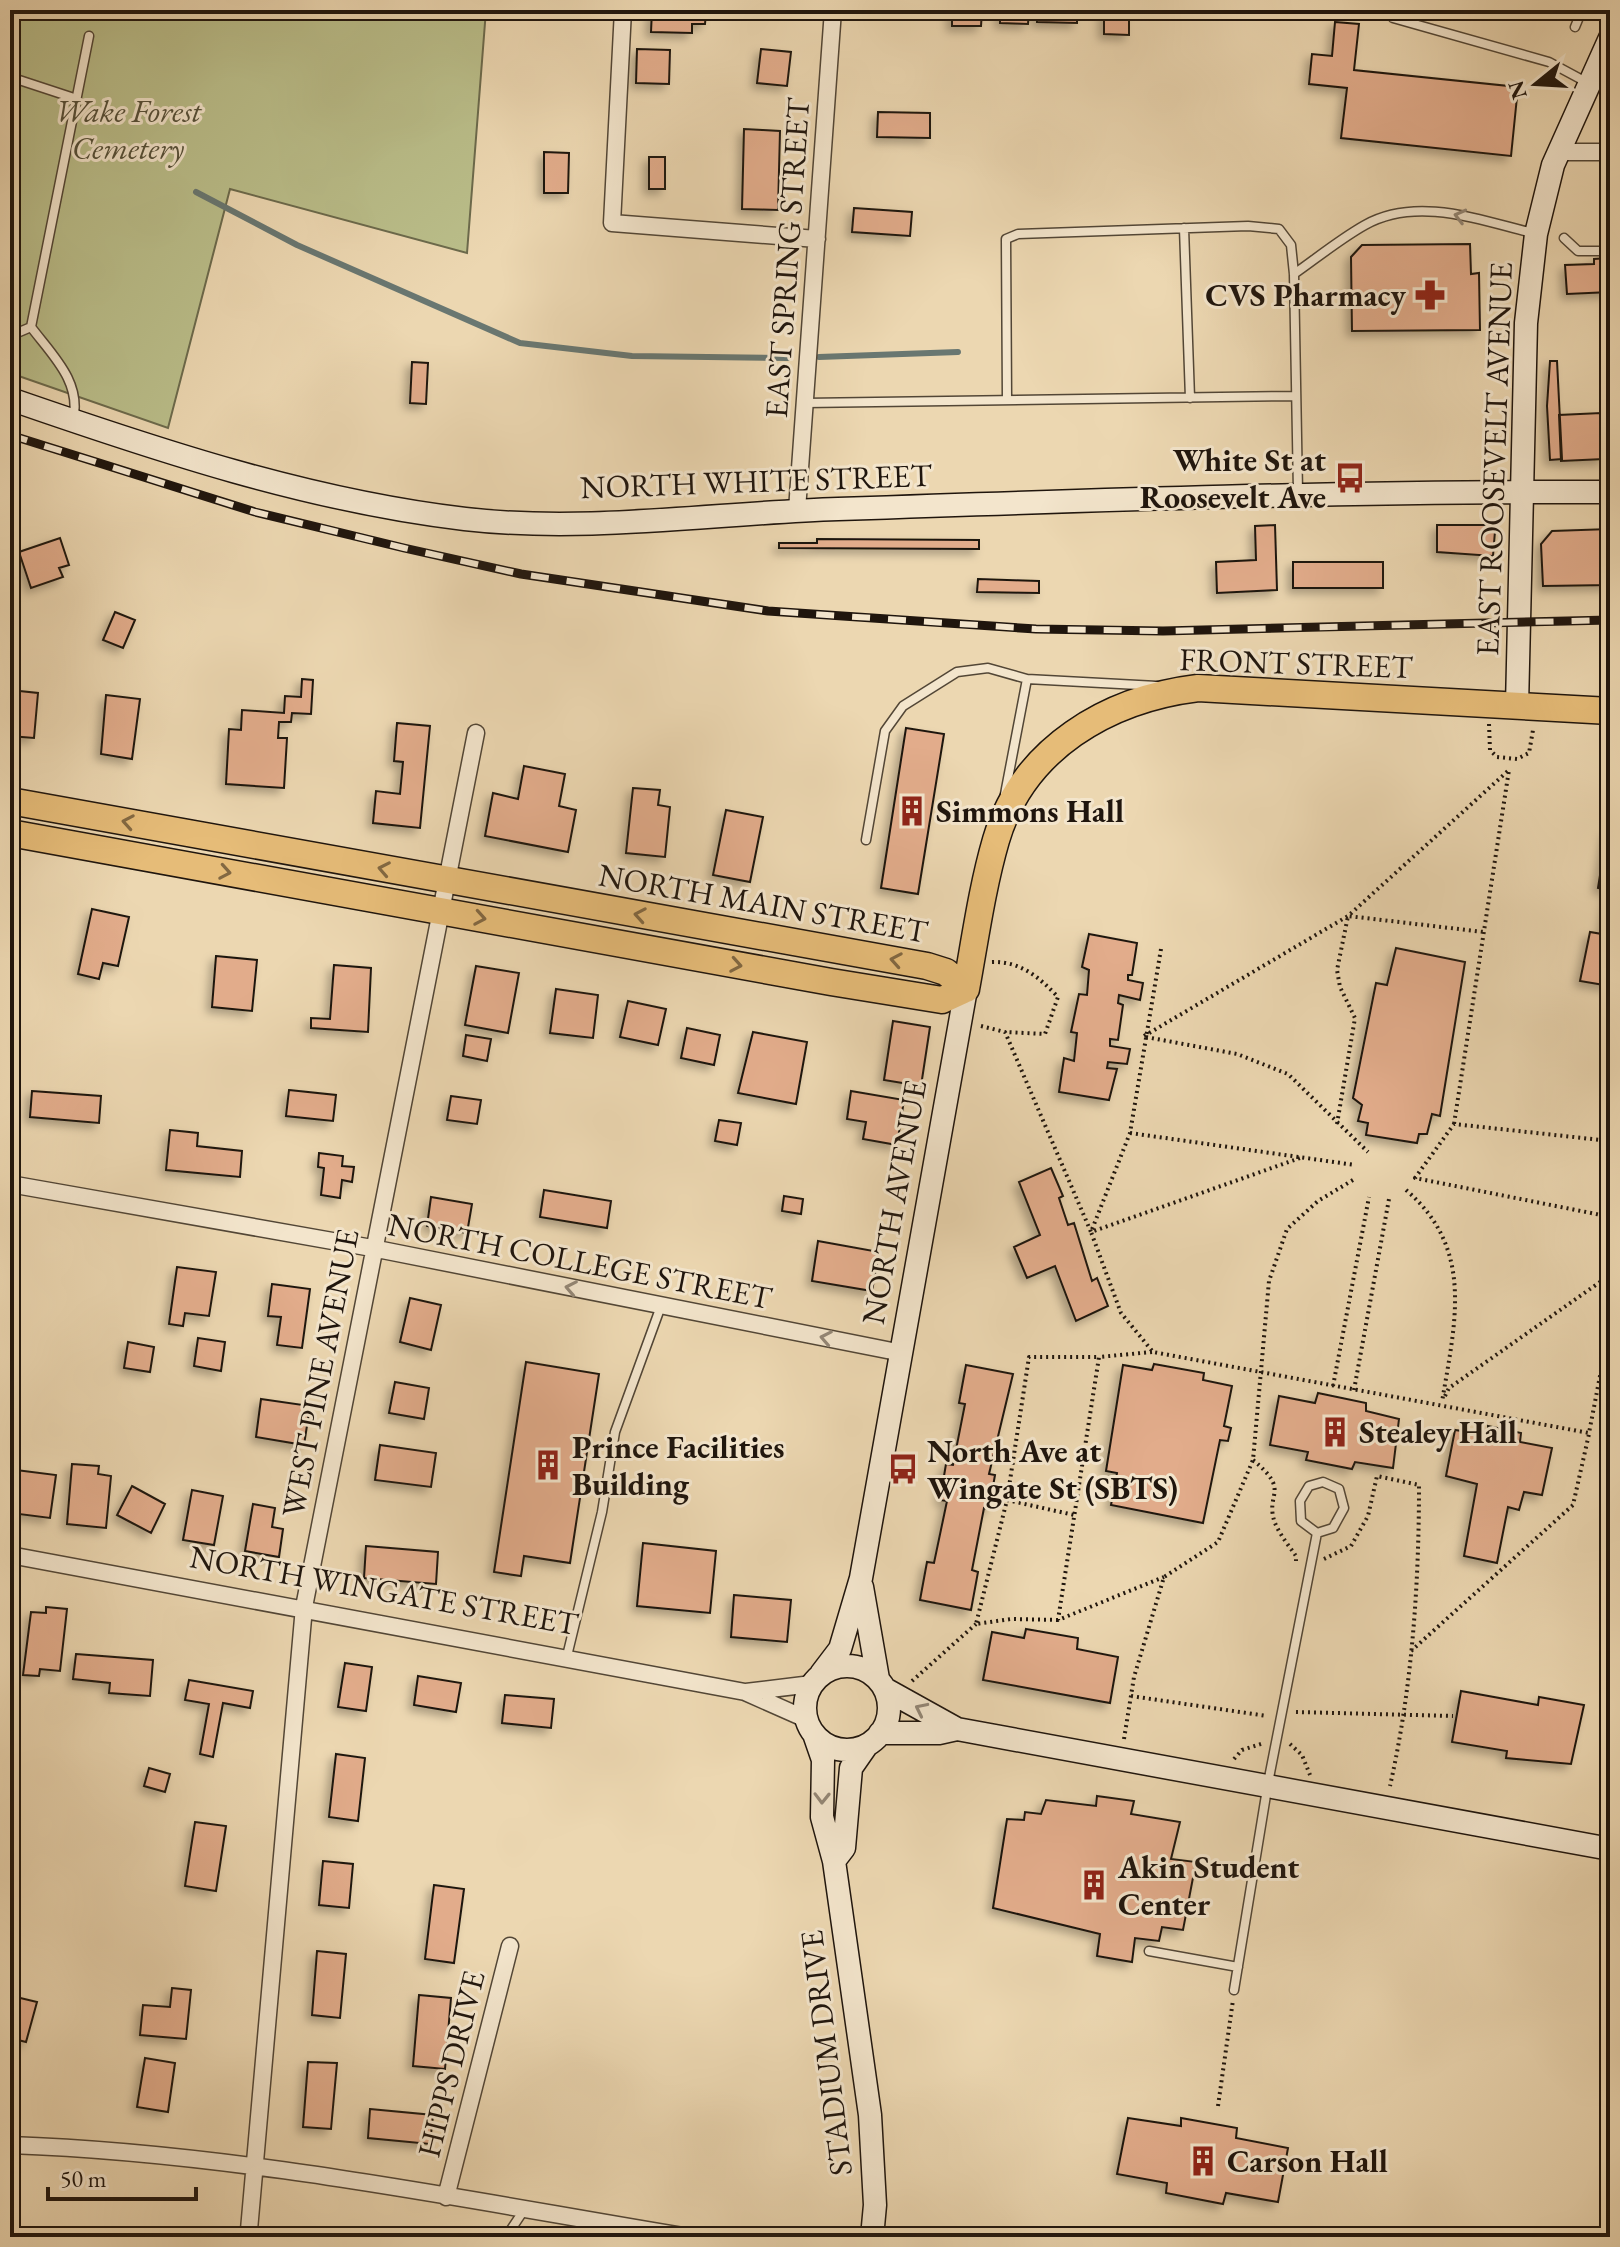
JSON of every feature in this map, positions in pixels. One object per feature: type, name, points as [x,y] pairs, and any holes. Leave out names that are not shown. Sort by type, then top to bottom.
[{"type":"main road","name":"FRONT STREET","points":[[997,837],[1020,788],[1036,767],[1069,735],[1130,702],[1198,688],[1525,714],[1610,711]]},
{"type":"main road","name":"NORTH MAIN STREET","points":[[10,801],[927,966],[946,972],[966,989],[942,1000],[10,833]]},
{"type":"main road","name":"NORTH AVENUE","points":[[966,989],[997,837]]},
{"type":"street","points":[[623,10],[612,221],[817,239]]},
{"type":"street","name":"EAST SPRING STREET","points":[[797,510],[833,10]]},
{"type":"street","name":"EAST ROOSEVELT AVENUE","points":[[1525,714],[1521,492],[1526,318],[1536,234],[1558,152],[1610,38]]},
{"type":"street","points":[[1558,152],[1610,152]]},
{"type":"street","name":"NORTH WHITE STREET","points":[[10,399],[72,421],[319,492],[463,519],[514,522],[656,520],[797,510],[1610,492]]},
{"type":"street","name":"WEST PINE AVENUE","points":[[252,2233],[254,2166],[304,1607],[372,1248],[476,733]]},
{"type":"street","name":"NORTH AVENUE","points":[[816,1679],[840,1649],[861,1578],[966,989]]},
{"type":"street","name":"NORTH COLLEGE STREET","points":[[10,1184],[372,1248],[902,1353]]},
{"type":"street","name":"NORTH WINGATE STREET","points":[[10,1555],[567,1656],[745,1692],[810,1727]]},
{"type":"street","name":"NORTH AVENUE","points":[[861,1578],[890,1685]]},
{"type":"street","points":[[957,1729],[868,1671],[844,1665],[816,1679],[806,1696],[810,1727],[838,1749],[874,1739],[957,1729],[1268,1783],[1610,1849]]},
{"type":"street","name":"NORTH WINGATE STREET","points":[[745,1692],[816,1679]]},
{"type":"street","points":[[874,1739],[889,1715],[890,1685]]},
{"type":"street","name":"STADIUM DRIVE","points":[[810,1727],[823,1760],[822,1817],[834,1861],[870,2115],[875,2205],[872,2237]]},
{"type":"street","name":"STADIUM DRIVE","points":[[834,1861],[844,1848],[851,1768],[874,1739]]},
{"type":"street","name":"HIPPS DRIVE","points":[[446,2197],[510,1946]]},
{"type":"street","points":[[10,2145],[65,2147],[254,2166],[689,2237]]},
{"type":"lane","points":[[1395,10],[1393,18],[1549,62],[1588,83]]},
{"type":"lane","points":[[1575,27],[1582,10]]},
{"type":"lane","points":[[72,421],[77,404],[64,369],[31,327],[89,36]]},
{"type":"lane","points":[[10,77],[77,99]]},
{"type":"lane","points":[[1294,274],[1367,224],[1404,213],[1441,211],[1536,234]]},
{"type":"lane","points":[[1007,400],[1006,239],[1018,234],[1248,226],[1279,229],[1291,245],[1294,274],[1298,497]]},
{"type":"lane","points":[[1184,228],[1190,398]]},
{"type":"lane","points":[[1564,238],[1578,251],[1610,251]]},
{"type":"lane","points":[[10,336],[31,327]]},
{"type":"lane","points":[[805,403],[1296,396]]},
{"type":"lane","points":[[866,840],[885,731],[903,706],[938,682],[967,670],[988,668],[1027,679],[1198,688]]},
{"type":"lane","points":[[997,837],[1027,679]]},
{"type":"lane","points":[[567,1656],[602,1512],[615,1432],[661,1306]]},
{"type":"lane","points":[[1323,1482],[1339,1489],[1344,1508],[1333,1528],[1317,1533],[1301,1521],[1300,1501],[1309,1486],[1323,1482]]},
{"type":"lane","points":[[1234,1990],[1268,1783],[1317,1533]]},
{"type":"lane","points":[[1149,1951],[1238,1967]]},
{"type":"lane","points":[[506,2237],[524,2210]]},
{"type":"lane","points":[[222,2237],[252,2233]]},
{"type":"path","points":[[1490,721],[1490,750],[1497,757],[1510,758],[1529,753],[1525,714]]},
{"type":"path","points":[[1510,758],[1454,1124],[1415,1178],[1601,1215]]},
{"type":"path","points":[[1144,1036],[1348,916],[1509,770]]},
{"type":"path","points":[[1348,916],[1484,932]]},
{"type":"path","points":[[1337,1124],[1355,1018],[1340,987],[1337,970],[1348,916]]},
{"type":"path","points":[[1091,1232],[1130,1133],[1161,949]]},
{"type":"path","points":[[983,1015],[980,1028],[1045,1034],[1058,997],[1034,973],[1011,964],[992,961],[990,975]]},
{"type":"path","points":[[1005,1032],[1091,1232],[1121,1313],[1153,1352]]},
{"type":"path","points":[[1144,1036],[1237,1054],[1288,1074],[1368,1152]]},
{"type":"path","points":[[1454,1124],[1610,1141]]},
{"type":"path","points":[[1130,1133],[1355,1165]]},
{"type":"path","points":[[1091,1232],[1300,1158]]},
{"type":"path","points":[[890,1685],[976,1624],[1011,1619],[1058,1620],[1164,1577],[1218,1542],[1253,1460],[1269,1281],[1287,1229],[1318,1201],[1353,1180]]},
{"type":"path","points":[[1406,1190],[1440,1224],[1454,1266],[1456,1315],[1442,1402],[1449,1388],[1610,1275]]},
{"type":"path","points":[[1333,1386],[1369,1197]]},
{"type":"path","points":[[1354,1390],[1389,1199]]},
{"type":"path","points":[[1601,1215],[1610,1206]]},
{"type":"path","points":[[1601,1215],[1610,1238]]},
{"type":"path","points":[[1409,1652],[1573,1505],[1610,1324]]},
{"type":"path","points":[[976,1624],[1007,1500],[1029,1357],[1099,1357],[1153,1352],[1589,1433]]},
{"type":"path","points":[[1058,1620],[1099,1357]]},
{"type":"path","points":[[1253,1460],[1271,1475],[1276,1493],[1274,1520],[1296,1556],[1295,1565]]},
{"type":"path","points":[[1322,1573],[1325,1558],[1351,1546],[1357,1536],[1368,1516],[1377,1476],[1419,1485],[1419,1580],[1403,1715],[1390,1786]]},
{"type":"path","points":[[1007,1500],[1074,1515]]},
{"type":"path","points":[[1124,1739],[1131,1696],[1164,1577]]},
{"type":"path","points":[[1131,1696],[1269,1716]]},
{"type":"path","points":[[1294,1724],[1299,1697]]},
{"type":"path","points":[[1233,1761],[1242,1750],[1265,1742],[1272,1702]]},
{"type":"path","points":[[1296,1712],[1453,1716]]},
{"type":"path","points":[[1292,1735],[1289,1747],[1302,1755],[1311,1777]]},
{"type":"path","points":[[1218,2106],[1234,1990]]},
{"type":"green space","name":"Wake Forest Cemetery","points":[[10,10],[486,10],[467,253],[230,189],[168,428],[10,373]]},
{"type":"building","points":[[652,10],[706,12],[705,24],[692,24],[692,33],[651,32]]},
{"type":"building","points":[[952,10],[982,10],[981,26],[952,26]]},
{"type":"building","points":[[1000,10],[1029,10],[1028,24],[1000,23]]},
{"type":"building","points":[[1037,10],[1077,10],[1077,23],[1037,22]]},
{"type":"building","points":[[1104,10],[1129,10],[1129,35],[1104,34]]},
{"type":"building","points":[[1335,22],[1359,24],[1354,70],[1518,87],[1511,156],[1341,138],[1347,88],[1309,84],[1312,54],[1332,56]]},
{"type":"building","points":[[637,49],[670,50],[669,84],[636,83]]},
{"type":"building","points":[[761,49],[791,52],[787,86],[757,83]]},
{"type":"building","points":[[878,112],[930,113],[930,138],[877,137]]},
{"type":"building","points":[[744,129],[780,131],[778,210],[742,209]]},
{"type":"building","points":[[544,152],[569,153],[568,193],[544,193]]},
{"type":"building","points":[[649,157],[665,157],[665,189],[649,189]]},
{"type":"building","points":[[854,208],[912,212],[910,236],[852,232]]},
{"type":"building","points":[[1470,244],[1471,274],[1479,273],[1480,330],[1352,331],[1351,257],[1362,245]]},
{"type":"building","points":[[1608,258],[1610,292],[1567,294],[1565,265],[1594,264],[1594,259]]},
{"type":"building","points":[[1550,361],[1557,361],[1562,459],[1550,460],[1547,406]]},
{"type":"building","points":[[412,362],[428,363],[426,404],[410,403]]},
{"type":"building","points":[[1601,413],[1604,459],[1561,461],[1559,415]]},
{"type":"building","points":[[1275,525],[1277,590],[1217,593],[1216,562],[1256,560],[1255,526]]},
{"type":"building","points":[[1437,525],[1491,525],[1495,531],[1493,556],[1437,552]]},
{"type":"building","points":[[1610,529],[1610,585],[1543,586],[1541,544],[1552,531]]},
{"type":"building","points":[[60,538],[69,565],[59,568],[63,577],[31,588],[19,552]]},
{"type":"building","points":[[817,539],[979,540],[979,549],[779,548],[779,543],[817,543]]},
{"type":"building","points":[[1293,562],[1383,562],[1383,588],[1293,588]]},
{"type":"building","points":[[978,579],[1039,581],[1039,593],[977,592]]},
{"type":"building","points":[[115,612],[135,620],[123,648],[103,640]]},
{"type":"building","points":[[302,679],[313,680],[311,714],[292,713],[291,722],[279,722],[278,738],[287,738],[284,788],[226,784],[229,729],[241,730],[242,710],[284,713],[285,696],[301,697]]},
{"type":"building","points":[[10,690],[38,693],[34,738],[10,736]]},
{"type":"building","points":[[106,695],[140,699],[132,759],[101,754]]},
{"type":"building","points":[[397,723],[430,726],[420,828],[373,823],[376,791],[400,794],[403,762],[394,761]]},
{"type":"building","name":"Simmons Hall","points":[[906,728],[944,734],[918,894],[881,888]]},
{"type":"building","points":[[524,766],[565,774],[559,806],[576,810],[568,852],[485,836],[493,793],[518,799]]},
{"type":"building","points":[[633,788],[660,790],[658,805],[670,807],[665,857],[626,853]]},
{"type":"building","points":[[726,810],[763,817],[750,882],[713,875]]},
{"type":"building","points":[[1607,831],[1610,831],[1610,986],[1580,981],[1590,932],[1602,934],[1609,890],[1598,888]]},
{"type":"building","points":[[92,909],[129,917],[118,966],[103,963],[99,979],[78,974]]},
{"type":"building","points":[[1089,934],[1137,943],[1132,975],[1128,975],[1128,980],[1143,983],[1140,1000],[1119,995],[1118,1003],[1123,1005],[1118,1040],[1110,1039],[1110,1046],[1130,1049],[1127,1064],[1108,1062],[1107,1068],[1117,1069],[1109,1100],[1059,1092],[1064,1058],[1074,1061],[1077,1033],[1071,1032],[1079,994],[1087,995],[1089,970],[1082,967]]},
{"type":"building","points":[[1396,948],[1465,962],[1440,1116],[1432,1114],[1427,1134],[1419,1134],[1417,1143],[1366,1135],[1368,1123],[1358,1121],[1362,1105],[1353,1098],[1376,983],[1387,985]]},
{"type":"building","points":[[216,956],[257,960],[252,1011],[212,1007]]},
{"type":"building","points":[[334,965],[371,968],[368,1032],[311,1028],[311,1018],[330,1019]]},
{"type":"building","points":[[476,966],[519,973],[508,1033],[465,1025]]},
{"type":"building","points":[[556,989],[598,995],[593,1038],[550,1033]]},
{"type":"building","points":[[628,1001],[666,1009],[658,1045],[620,1037]]},
{"type":"building","points":[[893,1021],[930,1027],[921,1086],[884,1080]]},
{"type":"building","points":[[687,1028],[720,1035],[714,1065],[681,1058]]},
{"type":"building","points":[[753,1032],[807,1042],[796,1104],[738,1093]]},
{"type":"building","points":[[466,1035],[491,1039],[487,1061],[463,1056]]},
{"type":"building","points":[[289,1090],[336,1095],[333,1121],[286,1116]]},
{"type":"building","points":[[32,1091],[101,1096],[99,1123],[30,1117]]},
{"type":"building","points":[[851,1091],[904,1100],[897,1145],[863,1139],[866,1122],[847,1119]]},
{"type":"building","points":[[451,1096],[481,1100],[477,1124],[447,1120]]},
{"type":"building","points":[[719,1120],[741,1123],[737,1145],[715,1141]]},
{"type":"building","points":[[170,1130],[198,1133],[197,1146],[242,1151],[240,1177],[166,1170]]},
{"type":"building","points":[[319,1153],[343,1156],[342,1166],[354,1167],[352,1182],[342,1180],[340,1198],[321,1195],[324,1168],[318,1167]]},
{"type":"building","points":[[1051,1168],[1063,1196],[1059,1198],[1068,1225],[1074,1223],[1092,1281],[1097,1278],[1108,1306],[1076,1321],[1055,1266],[1027,1278],[1014,1247],[1040,1235],[1019,1182]]},
{"type":"building","points":[[544,1190],[611,1201],[607,1228],[540,1217]]},
{"type":"building","points":[[784,1196],[803,1199],[801,1214],[782,1211]]},
{"type":"building","points":[[431,1197],[472,1204],[467,1233],[427,1226]]},
{"type":"building","points":[[818,1241],[879,1252],[872,1291],[812,1281]]},
{"type":"building","points":[[177,1267],[216,1272],[209,1316],[185,1313],[183,1326],[169,1324]]},
{"type":"building","points":[[272,1284],[310,1289],[302,1348],[277,1345],[281,1317],[268,1316]]},
{"type":"building","points":[[410,1298],[441,1305],[431,1350],[400,1342]]},
{"type":"building","points":[[198,1338],[225,1342],[221,1371],[194,1366]]},
{"type":"building","points":[[128,1342],[154,1347],[150,1372],[124,1368]]},
{"type":"building","name":"Prince Facilities Building","points":[[526,1362],[599,1374],[570,1563],[524,1556],[521,1576],[494,1572]]},
{"type":"building","points":[[1154,1364],[1204,1373],[1203,1380],[1232,1386],[1224,1426],[1231,1428],[1228,1441],[1220,1440],[1203,1523],[1111,1505],[1117,1473],[1106,1471],[1123,1365],[1152,1370]]},
{"type":"building","points":[[966,1365],[1013,1374],[989,1474],[995,1475],[989,1509],[984,1508],[972,1570],[978,1572],[971,1610],[920,1600],[927,1562],[934,1563],[947,1501],[940,1500],[946,1464],[953,1465],[965,1404],[959,1403]]},
{"type":"building","points":[[395,1382],[429,1388],[424,1419],[389,1413]]},
{"type":"building","name":"Stealey Hall","points":[[1318,1393],[1366,1403],[1366,1411],[1399,1419],[1393,1468],[1355,1462],[1352,1469],[1306,1460],[1308,1452],[1270,1445],[1279,1396],[1315,1403]]},
{"type":"building","points":[[261,1399],[310,1406],[304,1445],[256,1437]]},
{"type":"building","points":[[1488,1426],[1521,1433],[1520,1442],[1552,1448],[1542,1495],[1524,1492],[1519,1510],[1508,1507],[1497,1563],[1464,1556],[1477,1484],[1446,1476],[1455,1430],[1488,1435]]},
{"type":"building","points":[[380,1445],[436,1453],[431,1487],[375,1480]]},
{"type":"building","points":[[72,1464],[99,1466],[98,1474],[111,1476],[106,1528],[67,1524]]},
{"type":"building","points":[[16,1470],[56,1475],[50,1518],[11,1513]]},
{"type":"building","points":[[132,1486],[165,1504],[151,1533],[117,1515]]},
{"type":"building","points":[[192,1490],[223,1496],[214,1545],[183,1540]]},
{"type":"building","points":[[253,1504],[275,1508],[272,1527],[283,1529],[279,1557],[245,1551]]},
{"type":"building","points":[[643,1543],[716,1551],[710,1613],[637,1606]]},
{"type":"building","points":[[366,1546],[438,1552],[436,1584],[364,1578]]},
{"type":"building","points":[[734,1595],[791,1600],[787,1642],[731,1637]]},
{"type":"building","points":[[10,1601],[18,1603],[10,1654]]},
{"type":"building","points":[[46,1607],[67,1609],[60,1671],[40,1669],[39,1676],[23,1675],[31,1612],[46,1613]]},
{"type":"building","points":[[1026,1629],[1078,1638],[1077,1649],[1118,1657],[1110,1703],[983,1680],[992,1632],[1024,1638]]},
{"type":"building","points":[[76,1654],[153,1660],[150,1696],[109,1693],[110,1683],[73,1679]]},
{"type":"building","points":[[345,1663],[372,1667],[366,1711],[338,1707]]},
{"type":"building","points":[[418,1676],[461,1683],[456,1712],[414,1705]]},
{"type":"building","points":[[189,1680],[253,1691],[250,1708],[223,1703],[213,1757],[200,1754],[209,1704],[185,1700]]},
{"type":"building","points":[[1461,1691],[1538,1705],[1539,1697],[1584,1705],[1571,1764],[1506,1758],[1507,1751],[1452,1742]]},
{"type":"building","points":[[505,1695],[554,1699],[551,1728],[502,1723]]},
{"type":"building","points":[[336,1754],[365,1758],[358,1821],[329,1817]]},
{"type":"building","points":[[149,1768],[170,1774],[165,1792],[144,1786]]},
{"type":"building","name":"Akin Student Center","points":[[1097,1796],[1134,1801],[1131,1814],[1180,1822],[1171,1859],[1196,1862],[1183,1930],[1162,1927],[1159,1941],[1135,1938],[1132,1962],[1097,1956],[1100,1934],[993,1908],[1007,1819],[1024,1820],[1025,1812],[1041,1814],[1046,1800],[1096,1806]]},
{"type":"building","points":[[195,1822],[226,1826],[216,1891],[185,1886]]},
{"type":"building","points":[[323,1861],[353,1864],[349,1908],[319,1905]]},
{"type":"building","points":[[434,1885],[464,1889],[454,1963],[425,1959]]},
{"type":"building","points":[[317,1951],[346,1954],[340,2018],[312,2015]]},
{"type":"building","points":[[172,1988],[191,1990],[186,2039],[140,2035],[143,2005],[170,2007]]},
{"type":"building","points":[[419,1995],[451,1998],[445,2069],[413,2066]]},
{"type":"building","points":[[12,1996],[37,2002],[26,2042],[10,2038]]},
{"type":"building","points":[[145,2058],[175,2063],[168,2112],[137,2107]]},
{"type":"building","points":[[308,2062],[337,2063],[331,2129],[303,2127]]},
{"type":"building","points":[[370,2109],[433,2115],[430,2144],[368,2138]]},
{"type":"building","name":"Carson Hall","points":[[1128,2118],[1181,2126],[1181,2118],[1237,2128],[1236,2138],[1288,2148],[1278,2202],[1226,2193],[1223,2204],[1166,2193],[1167,2183],[1117,2174]]},
{"type":"waterway","points":[[196,192],[297,245],[520,343],[632,356],[788,358]]},
{"type":"waterway","points":[[819,357],[958,352]]},
{"type":"railway","points":[[10,435],[255,512],[404,548],[521,574],[768,611],[1036,629],[1163,631],[1610,620]]},
{"type":"place","name":"CVS Pharmacy","points":[[1430,295]]},
{"type":"place","name":"White St at Roosevelt Ave","points":[[1350,478]]},
{"type":"place","name":"Simmons Hall","points":[[912,811]]},
{"type":"place","name":"Stealey Hall","points":[[1335,1432]]},
{"type":"place","name":"Prince Facilities Building","points":[[548,1465]]},
{"type":"place","name":"North Ave at Wingate St (SBTS)","points":[[903,1469]]},
{"type":"place","name":"Akin Student Center","points":[[1094,1885]]},
{"type":"place","name":"Carson Hall","points":[[1203,2161]]}]
